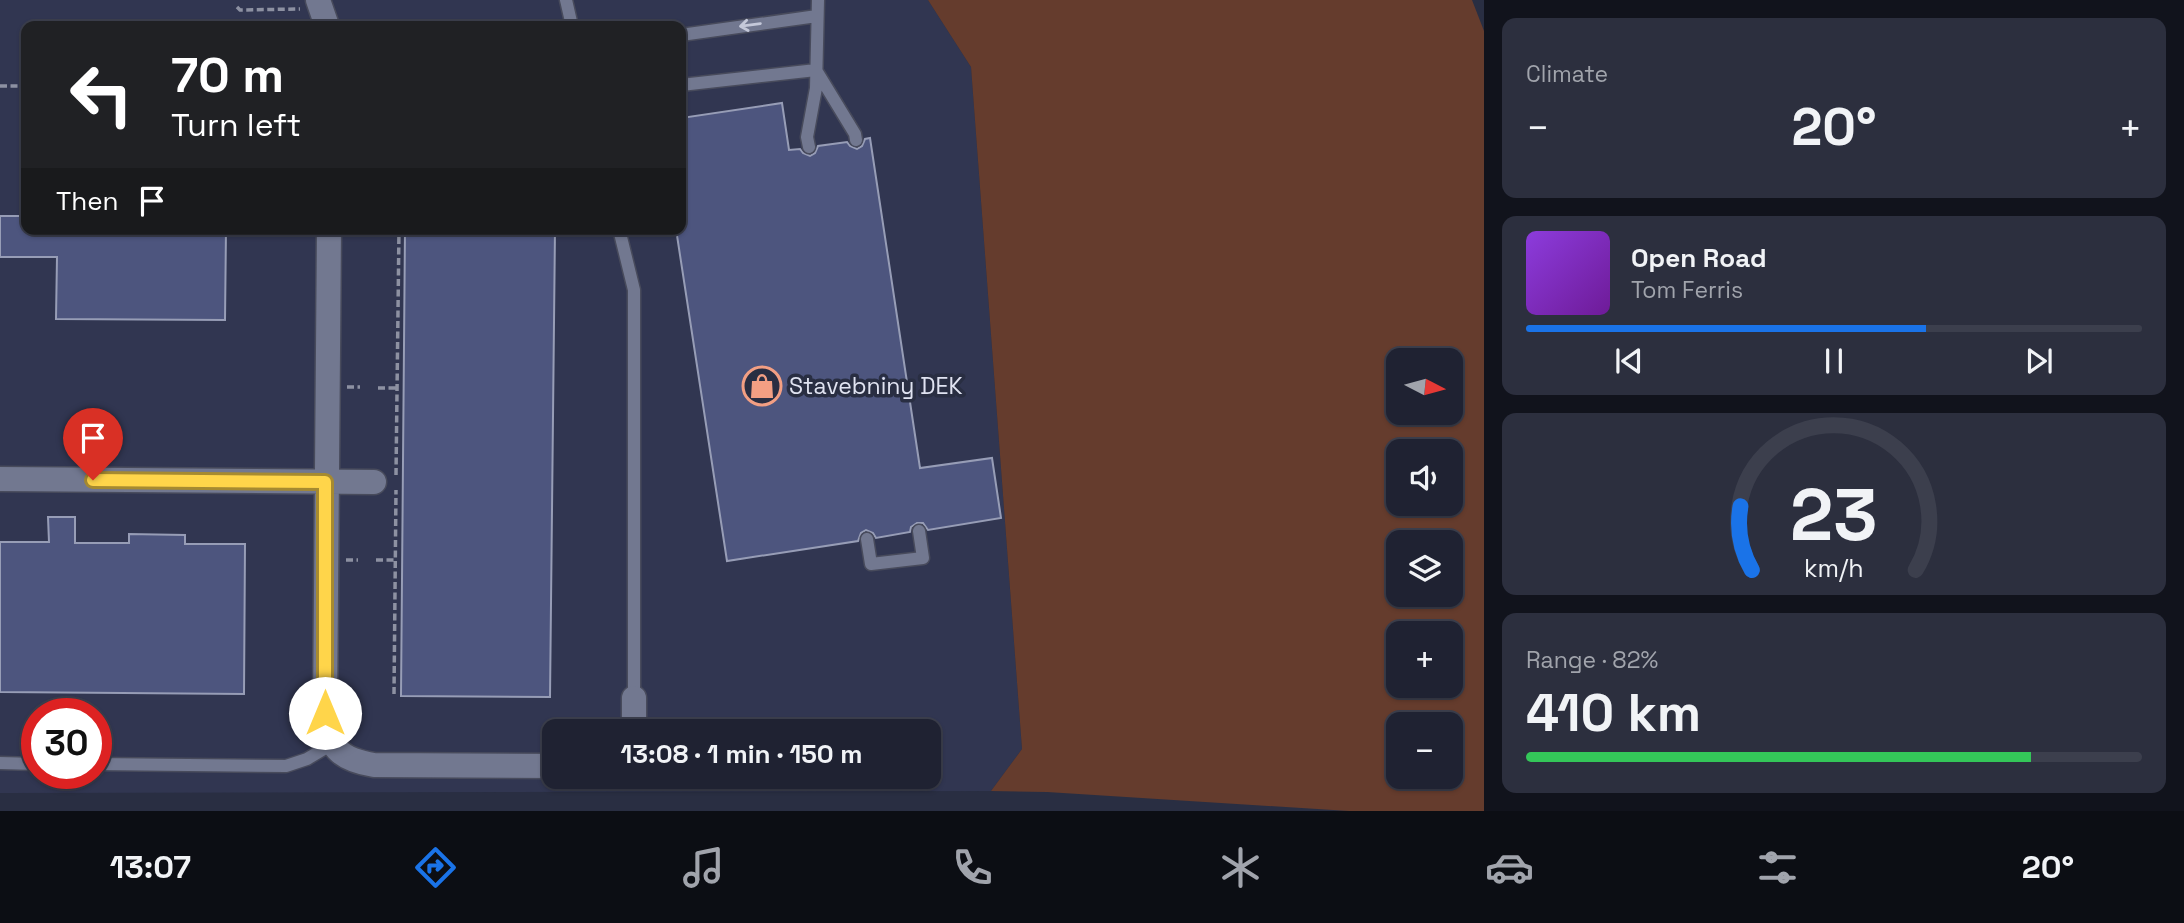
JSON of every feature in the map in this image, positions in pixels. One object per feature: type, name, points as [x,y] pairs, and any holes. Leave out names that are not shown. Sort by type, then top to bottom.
[{"type":"street","points":[[311,4],[323,21]]},
{"type":"street","points":[[329,235],[325,713],[332,744],[342,753],[360,762],[374,765],[542,766]]},
{"type":"street","points":[[0,479],[374,482]]},
{"type":"street","points":[[634,698],[634,719]]},
{"type":"lane","points":[[566,0],[571,21]]},
{"type":"lane","points":[[808,147],[807,137],[816,88],[817,0]]},
{"type":"lane","points":[[686,34],[817,16]]},
{"type":"lane","points":[[686,84],[816,70]]},
{"type":"lane","points":[[816,70],[855,134],[856,140]]},
{"type":"lane","points":[[621,235],[634,290],[634,698]]},
{"type":"lane","points":[[867,539],[871,564],[923,558],[919,531]]},
{"type":"lane","points":[[112,764],[286,766],[307,759],[332,744]]},
{"type":"lane","points":[[0,763],[21,764]]},
{"type":"path","points":[[237,7],[240,10],[299,10],[311,4]]},
{"type":"path","points":[[0,86],[21,86]]},
{"type":"path","points":[[394,694],[399,235]]},
{"type":"path","points":[[378,388],[397,388]]},
{"type":"path","points":[[376,560],[396,560]]},
{"type":"shaded area","points":[[0,0],[928,0],[971,67],[1022,749],[991,791],[0,793]]},
{"type":"shaded area","points":[[928,0],[1472,0],[1484,31],[1484,811],[1349,811],[1047,792],[991,791],[1022,749],[971,67]]},
{"type":"building","points":[[782,103],[789,150],[800,149],[810,156],[818,146],[847,142],[857,149],[865,139],[870,138],[920,468],[992,458],[1001,518],[928,530],[923,523],[917,523],[911,527],[910,532],[876,538],[866,530],[861,533],[858,541],[727,561],[677,235],[686,235],[686,117]]},
{"type":"building","points":[[0,216],[21,216],[21,235],[226,235],[225,320],[56,319],[57,257],[0,257]]},
{"type":"building","points":[[405,235],[555,235],[550,697],[401,696]]},
{"type":"building","points":[[48,517],[75,517],[75,543],[129,543],[129,534],[185,535],[185,544],[245,544],[244,694],[0,692],[0,542],[49,542]]},
{"type":"place","name":"Stavebniny DEK","points":[[762,386]]},
{"type":"route","points":[[93,480],[325,482],[325,713]]}]
